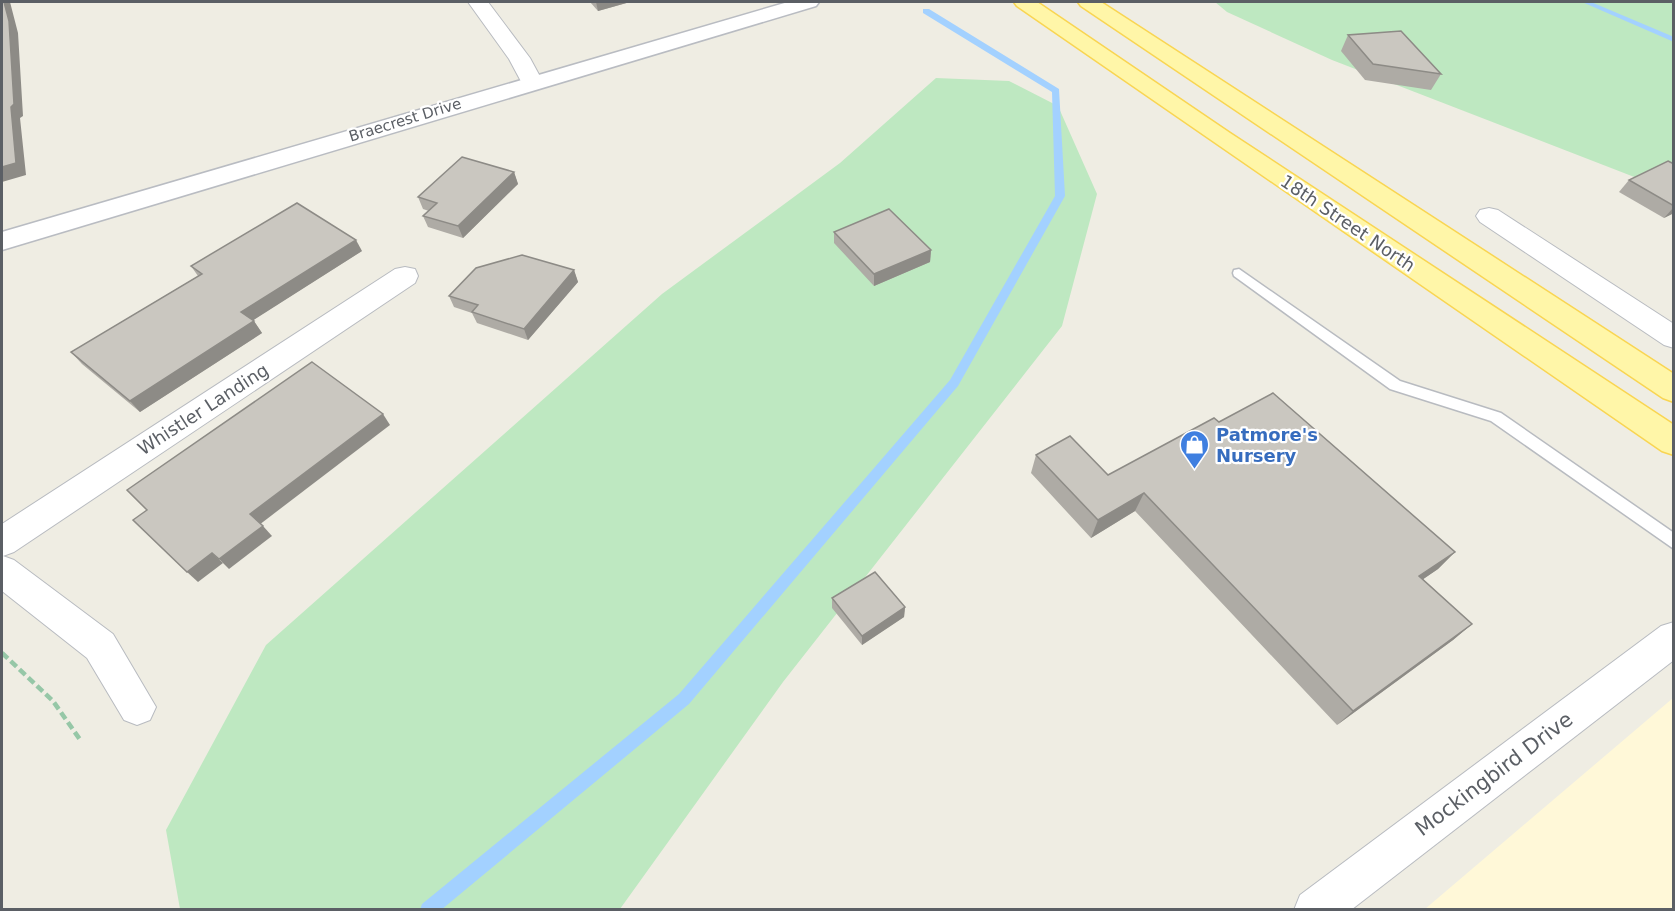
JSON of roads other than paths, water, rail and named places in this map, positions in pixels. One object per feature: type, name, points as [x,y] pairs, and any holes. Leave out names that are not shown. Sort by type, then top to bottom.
[{"type":"main road","name":"18th Street North","points":[[1011,2],[1032,7],[1221,138],[1674,442]]},
{"type":"main road","points":[[1088,2],[1674,390]]},
{"type":"street","points":[[478,2],[519,58],[532,82]]},
{"type":"street","name":"Braecrest Drive","points":[[2,241],[532,82],[809,2]]},
{"type":"street","points":[[1489,216],[1674,338]]},
{"type":"street","name":"Whistler Landing","points":[[2,542],[405,276]]},
{"type":"street","points":[[2,571],[100,646],[137,707]]},
{"type":"street","name":"Mockingbird Drive","points":[[1315,909],[1674,638]]},
{"type":"lane","points":[[1239,273],[1395,385],[1496,417],[1674,542]]},
{"type":"waterway","points":[[1586,2],[1674,40]]},
{"type":"waterway","points":[[428,910],[684,699],[954,383],[1060,196],[1056,91],[926,11]]},
{"type":"place","name":"Patmore's Nursery","points":[[1195,470]]}]
